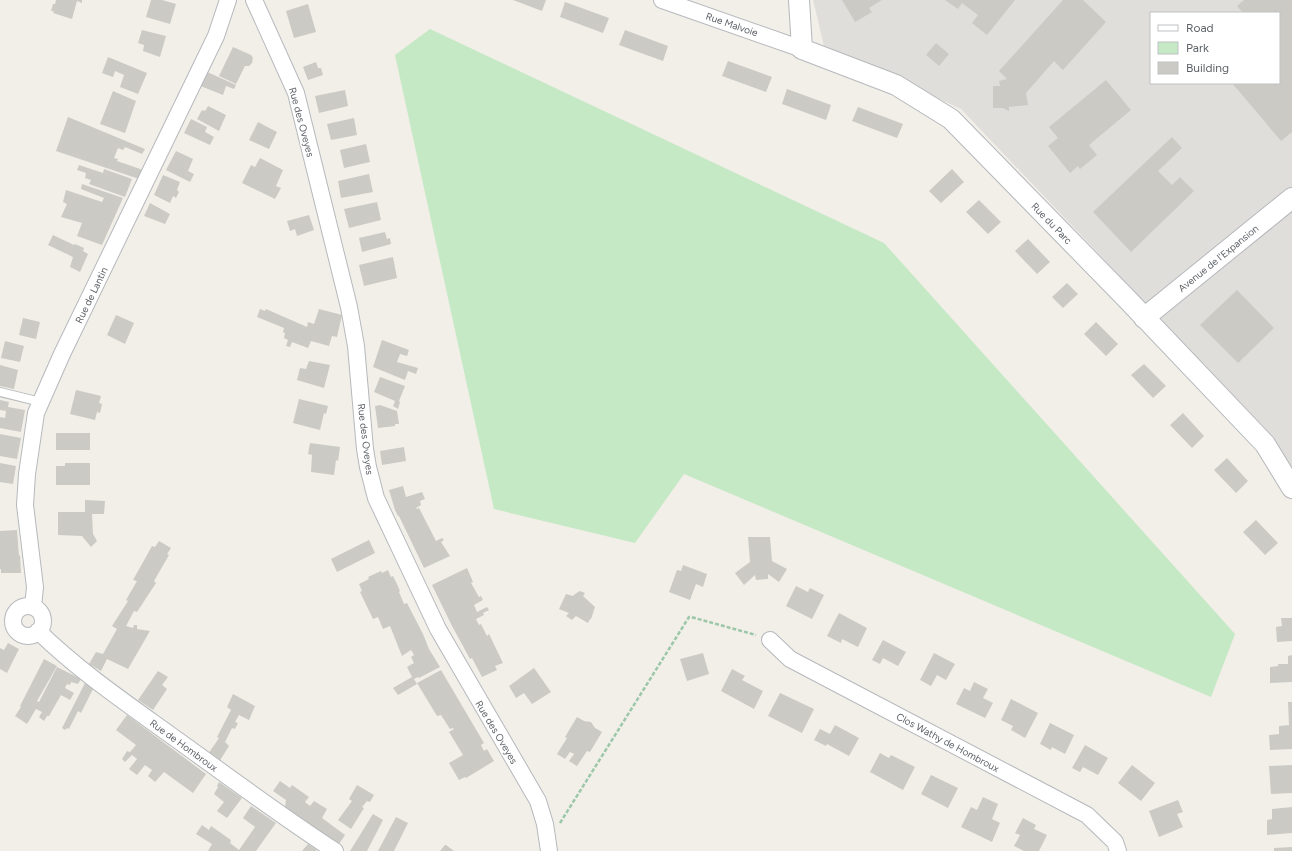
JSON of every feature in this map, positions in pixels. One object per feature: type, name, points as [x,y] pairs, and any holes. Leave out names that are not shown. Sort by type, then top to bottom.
[{"type":"street","name":"Rue de Lantin","points":[[33,607],[35,587],[25,505],[28,466],[36,413],[62,354],[216,36],[228,0]]},
{"type":"street","name":"Rue des Oveyes","points":[[254,0],[296,93],[343,284],[356,346],[368,467],[376,498],[438,628],[538,801],[548,844]]},
{"type":"street","name":"Rue Malvoie","points":[[662,0],[690,5],[802,49]]},
{"type":"street","points":[[799,0],[802,49]]},
{"type":"street","name":"Rue du Parc","points":[[802,49],[896,85],[951,119],[1264,444],[1292,488]]},
{"type":"street","name":"Avenue de l'Expansion","points":[[1144,318],[1292,198]]},
{"type":"street","points":[[28,605],[33,607],[39,611],[42,616],[42,627],[31,636],[21,634],[6,617],[23,606],[28,605]]},
{"type":"street","name":"Rue de Hombroux","points":[[38,631],[71,661],[120,699],[294,824],[335,851]]},
{"type":"street","name":"Clos Wathy de Hombroux","points":[[770,640],[790,659],[1087,815],[1115,842],[1118,851]]},
{"type":"lane","points":[[0,392],[41,402]]},
{"type":"path","points":[[548,844],[557,827],[689,617],[750,633],[770,640]]},
{"type":"shaded area","points":[[813,0],[1292,0],[1292,473],[1244,410],[1099,254],[961,109],[824,46]]},
{"type":"green space","points":[[430,29],[884,243],[1235,634],[1211,697],[684,474],[635,543],[494,509],[395,55]]},
{"type":"building","points":[[56,0],[82,0],[82,3],[77,1],[72,19],[51,11]]},
{"type":"building","points":[[151,0],[162,0],[176,4],[170,24],[146,17]]},
{"type":"building","points":[[513,0],[546,0],[542,11]]},
{"type":"building","points":[[842,0],[882,0],[869,8],[872,12],[855,22]]},
{"type":"building","points":[[945,0],[1015,0],[987,35],[972,23],[978,15],[962,3],[958,9]]},
{"type":"building","points":[[1063,0],[1083,0],[1106,22],[1063,70],[1054,61],[1026,93],[1028,105],[1009,107],[1009,111],[1003,108],[993,108],[993,86],[1000,86],[999,81],[1007,79],[999,71]]},
{"type":"building","points":[[1244,0],[1292,0],[1292,132],[1281,141],[1233,84],[1280,84],[1280,12],[1242,12],[1237,6]]},
{"type":"building","points":[[565,2],[609,18],[603,33],[560,17]]},
{"type":"building","points":[[308,4],[316,32],[294,38],[286,11]]},
{"type":"building","points":[[142,30],[166,36],[160,57],[143,51],[144,45],[138,43]]},
{"type":"building","points":[[625,30],[668,46],[663,61],[619,45]]},
{"type":"building","points":[[936,43],[949,54],[939,66],[926,55]]},
{"type":"building","points":[[233,47],[251,55],[253,58],[252,63],[249,66],[245,66],[236,84],[219,76]]},
{"type":"building","points":[[108,57],[147,73],[138,94],[120,87],[124,75],[115,71],[113,77],[102,73]]},
{"type":"building","points":[[728,61],[772,77],[766,92],[722,76]]},
{"type":"building","points":[[316,62],[318,68],[321,68],[323,75],[308,80],[303,67]]},
{"type":"building","points":[[205,71],[236,85],[234,89],[226,86],[223,95],[198,85]]},
{"type":"building","points":[[1106,80],[1131,110],[1089,145],[1097,155],[1080,169],[1078,166],[1070,173],[1048,146],[1058,138],[1049,127]]},
{"type":"building","points":[[787,89],[831,105],[826,120],[782,104]]},
{"type":"building","points":[[345,90],[348,106],[319,113],[315,96]]},
{"type":"building","points":[[113,91],[136,101],[125,133],[100,124]]},
{"type":"building","points":[[208,106],[226,115],[219,131],[197,119],[202,110],[205,111]]},
{"type":"building","points":[[858,107],[903,124],[897,138],[852,121]]},
{"type":"building","points":[[68,117],[145,149],[142,154],[125,147],[123,150],[118,148],[114,158],[118,159],[117,161],[143,170],[139,179],[56,151]]},
{"type":"building","points":[[354,118],[357,135],[331,140],[327,124]]},
{"type":"building","points":[[191,119],[207,127],[205,132],[214,137],[210,145],[184,133]]},
{"type":"building","points":[[258,122],[277,132],[269,149],[249,140]]},
{"type":"building","points":[[1172,137],[1182,148],[1158,171],[1172,185],[1180,177],[1194,191],[1131,252],[1093,212]]},
{"type":"building","points":[[366,144],[370,162],[344,168],[340,150]]},
{"type":"building","points":[[176,151],[193,159],[188,171],[194,174],[190,182],[166,170]]},
{"type":"building","points":[[260,158],[283,170],[276,186],[281,188],[275,199],[242,183],[251,165],[255,167]]},
{"type":"building","points":[[79,165],[103,173],[104,169],[132,179],[125,197],[89,184],[91,180],[85,178],[86,173],[77,170]]},
{"type":"building","points":[[952,169],[964,182],[941,203],[929,191]]},
{"type":"building","points":[[369,174],[373,192],[341,198],[338,181]]},
{"type":"building","points":[[163,175],[180,182],[177,190],[179,192],[176,198],[173,196],[170,203],[154,195]]},
{"type":"building","points":[[82,184],[123,198],[102,245],[77,236],[82,223],[61,217],[67,204],[63,202],[66,190],[102,202],[104,198],[81,189]]},
{"type":"building","points":[[979,200],[1001,222],[988,234],[966,212]]},
{"type":"building","points":[[377,202],[381,220],[349,228],[344,209]]},
{"type":"building","points":[[150,203],[170,214],[165,224],[144,216]]},
{"type":"building","points":[[309,215],[314,230],[297,236],[295,229],[290,231],[287,221]]},
{"type":"building","points":[[385,232],[387,239],[390,238],[391,244],[362,252],[359,238]]},
{"type":"building","points":[[53,235],[84,248],[83,251],[88,254],[80,272],[70,267],[73,257],[48,245]]},
{"type":"building","points":[[1028,239],[1050,262],[1037,274],[1015,251]]},
{"type":"building","points":[[393,257],[397,278],[364,286],[359,265]]},
{"type":"building","points":[[1067,283],[1078,294],[1063,308],[1052,297]]},
{"type":"building","points":[[1237,290],[1274,328],[1238,363],[1200,325]]},
{"type":"building","points":[[260,309],[265,311],[266,309],[307,327],[308,322],[314,324],[319,309],[342,315],[337,337],[332,336],[329,346],[311,341],[308,348],[292,342],[290,347],[286,346],[288,340],[284,338],[284,328],[257,317]]},
{"type":"building","points":[[116,315],[134,323],[125,344],[107,335]]},
{"type":"building","points":[[23,318],[40,322],[36,339],[19,335]]},
{"type":"building","points":[[1096,322],[1118,344],[1106,356],[1084,334]]},
{"type":"building","points":[[382,340],[409,350],[407,356],[400,354],[397,362],[418,368],[416,374],[408,371],[405,380],[373,367]]},
{"type":"building","points":[[5,341],[24,346],[20,362],[1,358]]},
{"type":"building","points":[[309,361],[330,365],[324,388],[297,380],[300,368],[306,369]]},
{"type":"building","points":[[1144,364],[1166,386],[1153,398],[1131,375]]},
{"type":"building","points":[[0,365],[18,370],[14,389],[0,386]]},
{"type":"building","points":[[380,377],[405,386],[399,401],[398,409],[393,406],[395,401],[374,392]]},
{"type":"building","points":[[76,390],[101,396],[99,403],[102,404],[100,413],[97,412],[95,420],[70,414]]},
{"type":"building","points":[[299,399],[328,406],[326,414],[324,413],[320,430],[293,423]]},
{"type":"building","points":[[0,400],[9,402],[8,407],[25,410],[21,432],[0,428],[0,417],[5,418],[6,411],[0,410]]},
{"type":"building","points":[[380,405],[397,411],[399,424],[395,424],[395,426],[378,428],[375,406]]},
{"type":"building","points":[[1183,413],[1204,436],[1192,448],[1170,425]]},
{"type":"building","points":[[56,433],[90,433],[90,450],[56,450]]},
{"type":"building","points":[[0,434],[21,438],[17,459],[0,456]]},
{"type":"building","points":[[310,443],[340,447],[334,475],[311,472],[312,455],[308,454]]},
{"type":"building","points":[[404,447],[406,461],[382,465],[380,451]]},
{"type":"building","points":[[1227,458],[1248,481],[1236,493],[1214,470]]},
{"type":"building","points":[[0,463],[16,466],[13,484],[0,482]]},
{"type":"building","points":[[65,463],[90,463],[90,485],[56,485],[56,466],[65,466]]},
{"type":"building","points":[[403,486],[406,497],[422,492],[425,499],[420,501],[421,505],[416,508],[419,508],[436,541],[442,538],[444,540],[441,542],[450,556],[424,568],[395,510],[389,490]]},
{"type":"building","points":[[85,500],[105,501],[104,514],[92,514],[93,534],[97,541],[91,547],[82,536],[58,535],[58,512],[85,512]]},
{"type":"building","points":[[1256,520],[1278,543],[1265,555],[1243,532]]},
{"type":"building","points":[[17,530],[21,573],[1,573],[0,531]]},
{"type":"building","points":[[748,537],[770,537],[772,561],[787,569],[779,582],[768,574],[768,579],[756,580],[755,575],[744,585],[735,573],[750,562]]},
{"type":"building","points":[[369,540],[375,553],[337,572],[331,559]]},
{"type":"building","points":[[159,541],[171,548],[167,554],[169,555],[154,581],[156,583],[137,612],[134,611],[126,626],[133,628],[134,625],[137,625],[137,629],[150,631],[128,669],[107,659],[101,671],[89,664],[96,652],[103,654],[117,629],[112,626],[128,601],[126,600],[137,581],[133,580],[152,546],[155,547]]},
{"type":"building","points":[[683,565],[707,574],[703,587],[696,584],[690,600],[669,592],[677,570],[681,571]]},
{"type":"building","points":[[467,568],[473,582],[471,583],[479,597],[481,596],[483,600],[474,605],[477,612],[487,607],[489,610],[483,613],[484,615],[476,619],[479,625],[481,624],[487,636],[489,634],[503,663],[495,666],[497,670],[482,677],[472,658],[470,659],[452,626],[432,585]]},
{"type":"building","points":[[388,570],[391,577],[393,576],[397,584],[404,604],[407,603],[429,649],[440,667],[414,679],[417,684],[398,695],[393,688],[412,677],[407,667],[414,663],[411,657],[414,655],[411,650],[402,656],[390,626],[383,629],[378,617],[373,619],[360,592],[362,591],[359,584],[369,579],[368,577],[381,571],[382,573]]},
{"type":"building","points":[[796,586],[808,592],[810,588],[824,595],[812,619],[786,606]]},
{"type":"building","points":[[580,591],[585,593],[583,596],[595,607],[588,623],[576,616],[572,620],[566,616],[569,613],[559,609],[566,594],[573,596]]},
{"type":"building","points":[[839,613],[867,628],[858,647],[842,639],[841,643],[827,636]]},
{"type":"building","points":[[1281,618],[1292,618],[1292,641],[1277,642],[1276,627],[1282,626]]},
{"type":"building","points":[[883,640],[906,652],[898,666],[883,658],[880,664],[872,660]]},
{"type":"building","points":[[8,643],[19,649],[7,673],[0,669],[0,648],[4,650]]},
{"type":"building","points":[[703,653],[709,674],[687,681],[680,659]]},
{"type":"building","points":[[934,653],[955,664],[946,680],[937,675],[931,686],[920,680]]},
{"type":"building","points":[[1292,655],[1292,682],[1270,683],[1270,667],[1278,666],[1278,664],[1288,664],[1288,656]]},
{"type":"building","points":[[44,659],[57,666],[37,701],[39,702],[57,667],[81,679],[78,684],[71,682],[70,685],[67,684],[65,688],[74,693],[70,700],[61,695],[49,716],[47,716],[44,721],[39,717],[42,712],[36,709],[27,724],[15,716],[21,707],[20,706]]},
{"type":"building","points":[[534,668],[551,692],[532,704],[524,693],[516,698],[509,686]]},
{"type":"building","points":[[732,669],[745,676],[742,680],[763,691],[754,709],[721,691]]},
{"type":"building","points":[[441,670],[484,743],[481,745],[484,751],[487,749],[494,761],[466,778],[465,777],[459,780],[449,763],[463,755],[449,732],[454,729],[450,729],[441,715],[437,716],[417,683]]},
{"type":"building","points":[[158,671],[168,677],[162,685],[167,689],[153,710],[138,700]]},
{"type":"building","points":[[974,682],[988,689],[983,698],[993,703],[985,718],[956,704],[964,688],[970,691]]},
{"type":"building","points":[[85,683],[94,687],[81,713],[78,711],[69,729],[67,728],[65,730],[62,728]]},
{"type":"building","points":[[780,693],[814,709],[802,733],[768,716]]},
{"type":"building","points":[[233,694],[255,706],[249,720],[239,715],[235,722],[238,723],[235,729],[232,728],[225,742],[229,746],[219,762],[208,754],[219,738],[217,737],[231,710],[227,707]]},
{"type":"building","points":[[1011,699],[1038,713],[1025,738],[1011,730],[1013,726],[1001,720]]},
{"type":"building","points":[[1288,702],[1292,702],[1292,749],[1270,750],[1269,735],[1279,734],[1279,726],[1289,725]]},
{"type":"building","points":[[127,715],[206,774],[193,793],[164,772],[155,782],[148,776],[152,770],[145,765],[137,775],[129,769],[137,759],[132,755],[125,762],[122,759],[127,751],[130,752],[136,745],[116,730]]},
{"type":"building","points":[[577,717],[584,721],[591,722],[595,728],[602,732],[590,752],[587,751],[577,766],[569,761],[574,754],[570,752],[565,759],[557,754]]},
{"type":"building","points":[[1050,723],[1074,735],[1065,754],[1052,747],[1051,750],[1040,744]]},
{"type":"building","points":[[835,725],[859,738],[849,756],[827,744],[826,746],[814,740],[820,729],[830,734]]},
{"type":"building","points":[[1085,745],[1108,758],[1098,775],[1083,767],[1080,772],[1072,768]]},
{"type":"building","points":[[880,753],[889,758],[891,755],[915,767],[903,790],[870,772]]},
{"type":"building","points":[[1132,765],[1155,783],[1141,801],[1118,783]]},
{"type":"building","points":[[1292,765],[1292,793],[1271,794],[1269,766]]},
{"type":"building","points":[[931,775],[958,788],[948,808],[921,794]]},
{"type":"building","points":[[280,781],[290,788],[292,785],[309,797],[305,802],[310,806],[314,801],[327,809],[322,818],[345,835],[339,844],[285,807],[286,800],[273,791]]},
{"type":"building","points":[[219,782],[242,798],[227,818],[217,811],[224,802],[214,794]]},
{"type":"building","points":[[357,785],[374,795],[370,802],[367,801],[362,807],[364,808],[351,829],[338,820],[352,801],[349,799]]},
{"type":"building","points":[[983,797],[998,804],[992,819],[1000,823],[992,842],[961,827],[971,807],[977,810]]},
{"type":"building","points":[[1178,800],[1183,812],[1177,814],[1183,827],[1159,837],[1149,811]]},
{"type":"building","points":[[251,806],[276,823],[256,851],[208,851],[212,844],[196,834],[202,825],[209,830],[211,826],[231,840],[230,843],[239,850],[255,827],[243,818]]},
{"type":"building","points":[[1292,807],[1292,833],[1267,835],[1267,820],[1272,819],[1272,809]]},
{"type":"building","points":[[373,814],[383,820],[367,851],[350,851]]},
{"type":"building","points":[[396,817],[408,823],[394,851],[378,851]]},
{"type":"building","points":[[1023,818],[1036,825],[1034,829],[1047,835],[1039,851],[1024,851],[1014,846],[1020,835],[1015,833]]},
{"type":"building","points":[[308,844],[317,850],[302,851]]},
{"type":"building","points":[[446,845],[454,851],[440,851]]},
{"type":"building","points":[[1292,847],[1292,851],[1274,851],[1274,848]]}]
